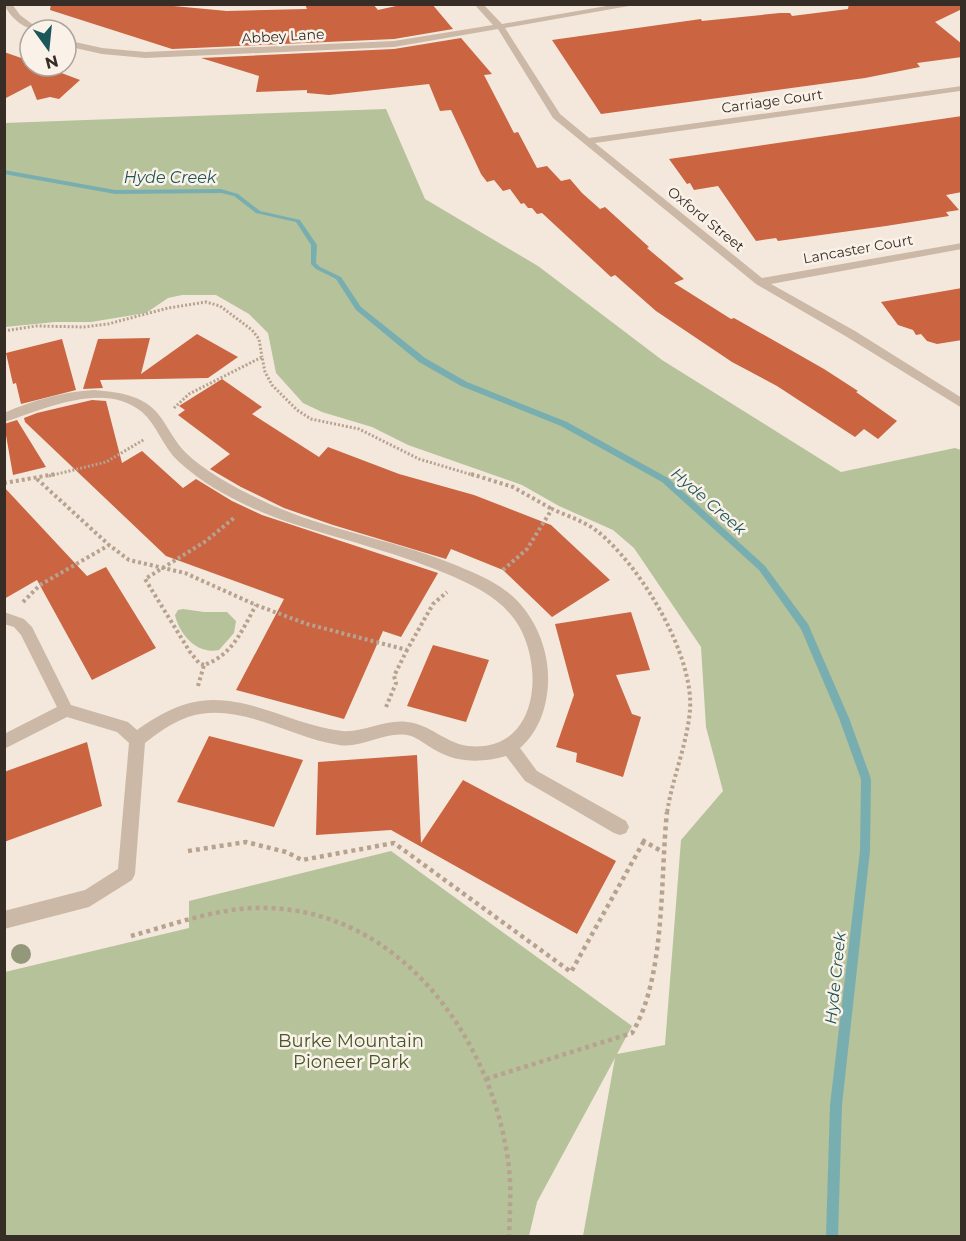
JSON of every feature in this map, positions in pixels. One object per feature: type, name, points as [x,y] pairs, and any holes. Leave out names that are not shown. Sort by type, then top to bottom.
[{"type":"street","points":[[7,4],[18,18]]},
{"type":"street","name":"Oxford Street","points":[[478,4],[501,28],[556,116],[760,282],[851,334],[962,404]]},
{"type":"street","name":"Abbey Lane","points":[[78,45],[120,54],[173,55],[394,44],[636,4]]},
{"type":"street","name":"Carriage Court","points":[[587,141],[960,88]]},
{"type":"street","name":"Lancaster Court","points":[[760,282],[962,246]]},
{"type":"street","points":[[4,418],[36,404],[92,394],[137,402],[146,407],[183,458],[251,502],[291,519],[446,567],[507,599],[526,625],[537,652],[540,668],[540,689],[530,723],[520,738],[508,747],[490,753],[460,752],[445,748],[418,732],[405,729],[360,737],[339,738],[230,707],[192,708],[160,722],[137,740],[126,874],[89,898],[4,920]]},
{"type":"street","points":[[4,618],[19,623],[27,631],[66,710]]},
{"type":"street","points":[[4,742],[66,710],[122,727],[137,740]]},
{"type":"street","points":[[508,747],[531,776],[620,826]]},
{"type":"path","points":[[4,331],[36,326],[96,326],[206,302],[220,306],[252,330],[259,339],[262,357],[272,385],[297,410],[311,419],[359,429],[419,459],[513,488],[552,509]]},
{"type":"path","points":[[4,483],[37,479],[106,462],[159,424],[189,394],[262,357]]},
{"type":"path","points":[[37,479],[109,545],[138,563],[185,573],[256,605],[319,628],[408,650]]},
{"type":"path","points":[[204,665],[190,652],[145,579],[206,541],[251,502]]},
{"type":"path","points":[[519,555],[536,534]]},
{"type":"path","points":[[20,604],[40,585],[109,545]]},
{"type":"path","points":[[204,665],[228,654],[256,605]]},
{"type":"path","points":[[393,691],[396,683],[394,676],[431,608]]},
{"type":"path","points":[[192,708],[204,665]]},
{"type":"path","points":[[188,851],[246,842],[286,852],[302,860],[394,843],[571,972],[644,841]]},
{"type":"path","points":[[131,936],[212,915],[261,908],[318,915],[344,923],[394,950],[417,970],[457,1021],[486,1079],[506,1148],[510,1192],[509,1236]]},
{"type":"green space","name":"Burke Mountain Pioneer Park","points":[[386,109],[425,199],[538,266],[662,360],[841,472],[955,448],[961,450],[961,1236],[583,1236],[615,1058],[537,1202],[529,1236],[5,1236],[5,972],[189,928],[189,901],[391,851],[632,1026],[617,1054],[665,1045],[681,840],[723,791],[706,727],[701,647],[634,548],[613,530],[559,506],[522,485],[408,445],[372,427],[322,412],[303,403],[276,373],[268,333],[249,314],[216,295],[182,295],[168,298],[146,313],[91,322],[55,322],[5,327],[5,123]]},
{"type":"green space","points":[[178,610],[227,612],[236,621],[234,633],[219,650],[211,651],[196,646],[180,629],[177,622],[175,615]]},
{"type":"building","points":[[51,4],[152,4],[227,11],[307,9],[305,4],[373,4],[378,10],[405,4],[432,4],[453,29],[394,39],[172,49],[50,10]]},
{"type":"building","points":[[849,4],[962,4],[962,9],[935,22],[962,44],[962,57],[917,63],[920,67],[865,78],[601,114],[552,40],[701,19],[702,21],[780,13],[790,13],[792,16],[848,9]]},
{"type":"building","points":[[461,38],[492,74],[484,75],[514,133],[518,132],[537,168],[547,166],[561,181],[570,179],[600,209],[605,207],[649,247],[647,248],[684,279],[674,283],[731,319],[734,318],[824,369],[858,391],[856,392],[897,421],[878,439],[864,429],[855,437],[777,386],[732,362],[656,311],[615,275],[611,277],[542,213],[537,214],[524,203],[521,204],[510,189],[503,191],[494,180],[487,182],[451,110],[440,111],[429,84],[329,95],[307,93],[307,90],[256,92],[259,76],[201,58],[394,49]]},
{"type":"building","points":[[4,52],[18,57],[18,78],[75,78],[80,80],[59,99],[50,97],[37,100],[31,85],[4,99]]},
{"type":"building","points":[[962,116],[962,192],[946,195],[959,210],[946,212],[949,216],[886,226],[778,241],[776,238],[756,241],[718,186],[694,190],[669,159]]},
{"type":"building","points":[[962,288],[962,340],[937,344],[927,341],[921,334],[916,335],[913,330],[898,325],[881,302]]},
{"type":"building","points":[[197,334],[238,357],[208,378],[100,380],[103,388],[83,389],[98,339],[150,338],[141,374]]},
{"type":"building","points":[[62,339],[76,390],[21,404],[16,383],[13,384],[6,353]]},
{"type":"building","points":[[222,379],[262,407],[252,414],[319,457],[328,447],[399,474],[474,495],[551,525],[610,580],[552,617],[503,570],[451,549],[446,559],[333,525],[284,508],[241,487],[210,469],[230,454],[178,415],[185,410],[179,406]]},
{"type":"building","points":[[92,400],[106,401],[122,463],[142,451],[183,488],[196,479],[232,501],[262,515],[438,573],[401,637],[383,631],[344,719],[236,690],[284,599],[166,556],[25,422],[24,418],[37,413]]},
{"type":"building","points":[[17,420],[46,467],[13,475],[4,424]]},
{"type":"building","points":[[4,487],[87,576],[106,567],[156,648],[92,680],[37,580],[4,599]]},
{"type":"building","points":[[631,612],[650,670],[616,675],[632,714],[641,717],[623,777],[576,762],[577,753],[556,747],[574,695],[555,624]]},
{"type":"building","points":[[433,645],[489,660],[466,722],[407,706]]},
{"type":"building","points":[[209,736],[303,760],[274,827],[177,802]]},
{"type":"building","points":[[87,742],[102,806],[4,842],[4,772]]},
{"type":"building","points":[[417,755],[421,843],[463,780],[616,861],[577,934],[391,830],[316,835],[318,762]]},
{"type":"waterway","name":"Hyde Creek","points":[[4,172],[115,192],[221,191],[236,195],[258,212],[298,221],[314,245],[313,263],[318,268],[339,278],[358,308],[422,360],[464,384],[564,424],[665,480],[762,568],[805,627],[844,718],[866,779],[865,851],[836,1105],[832,1236]]}]
